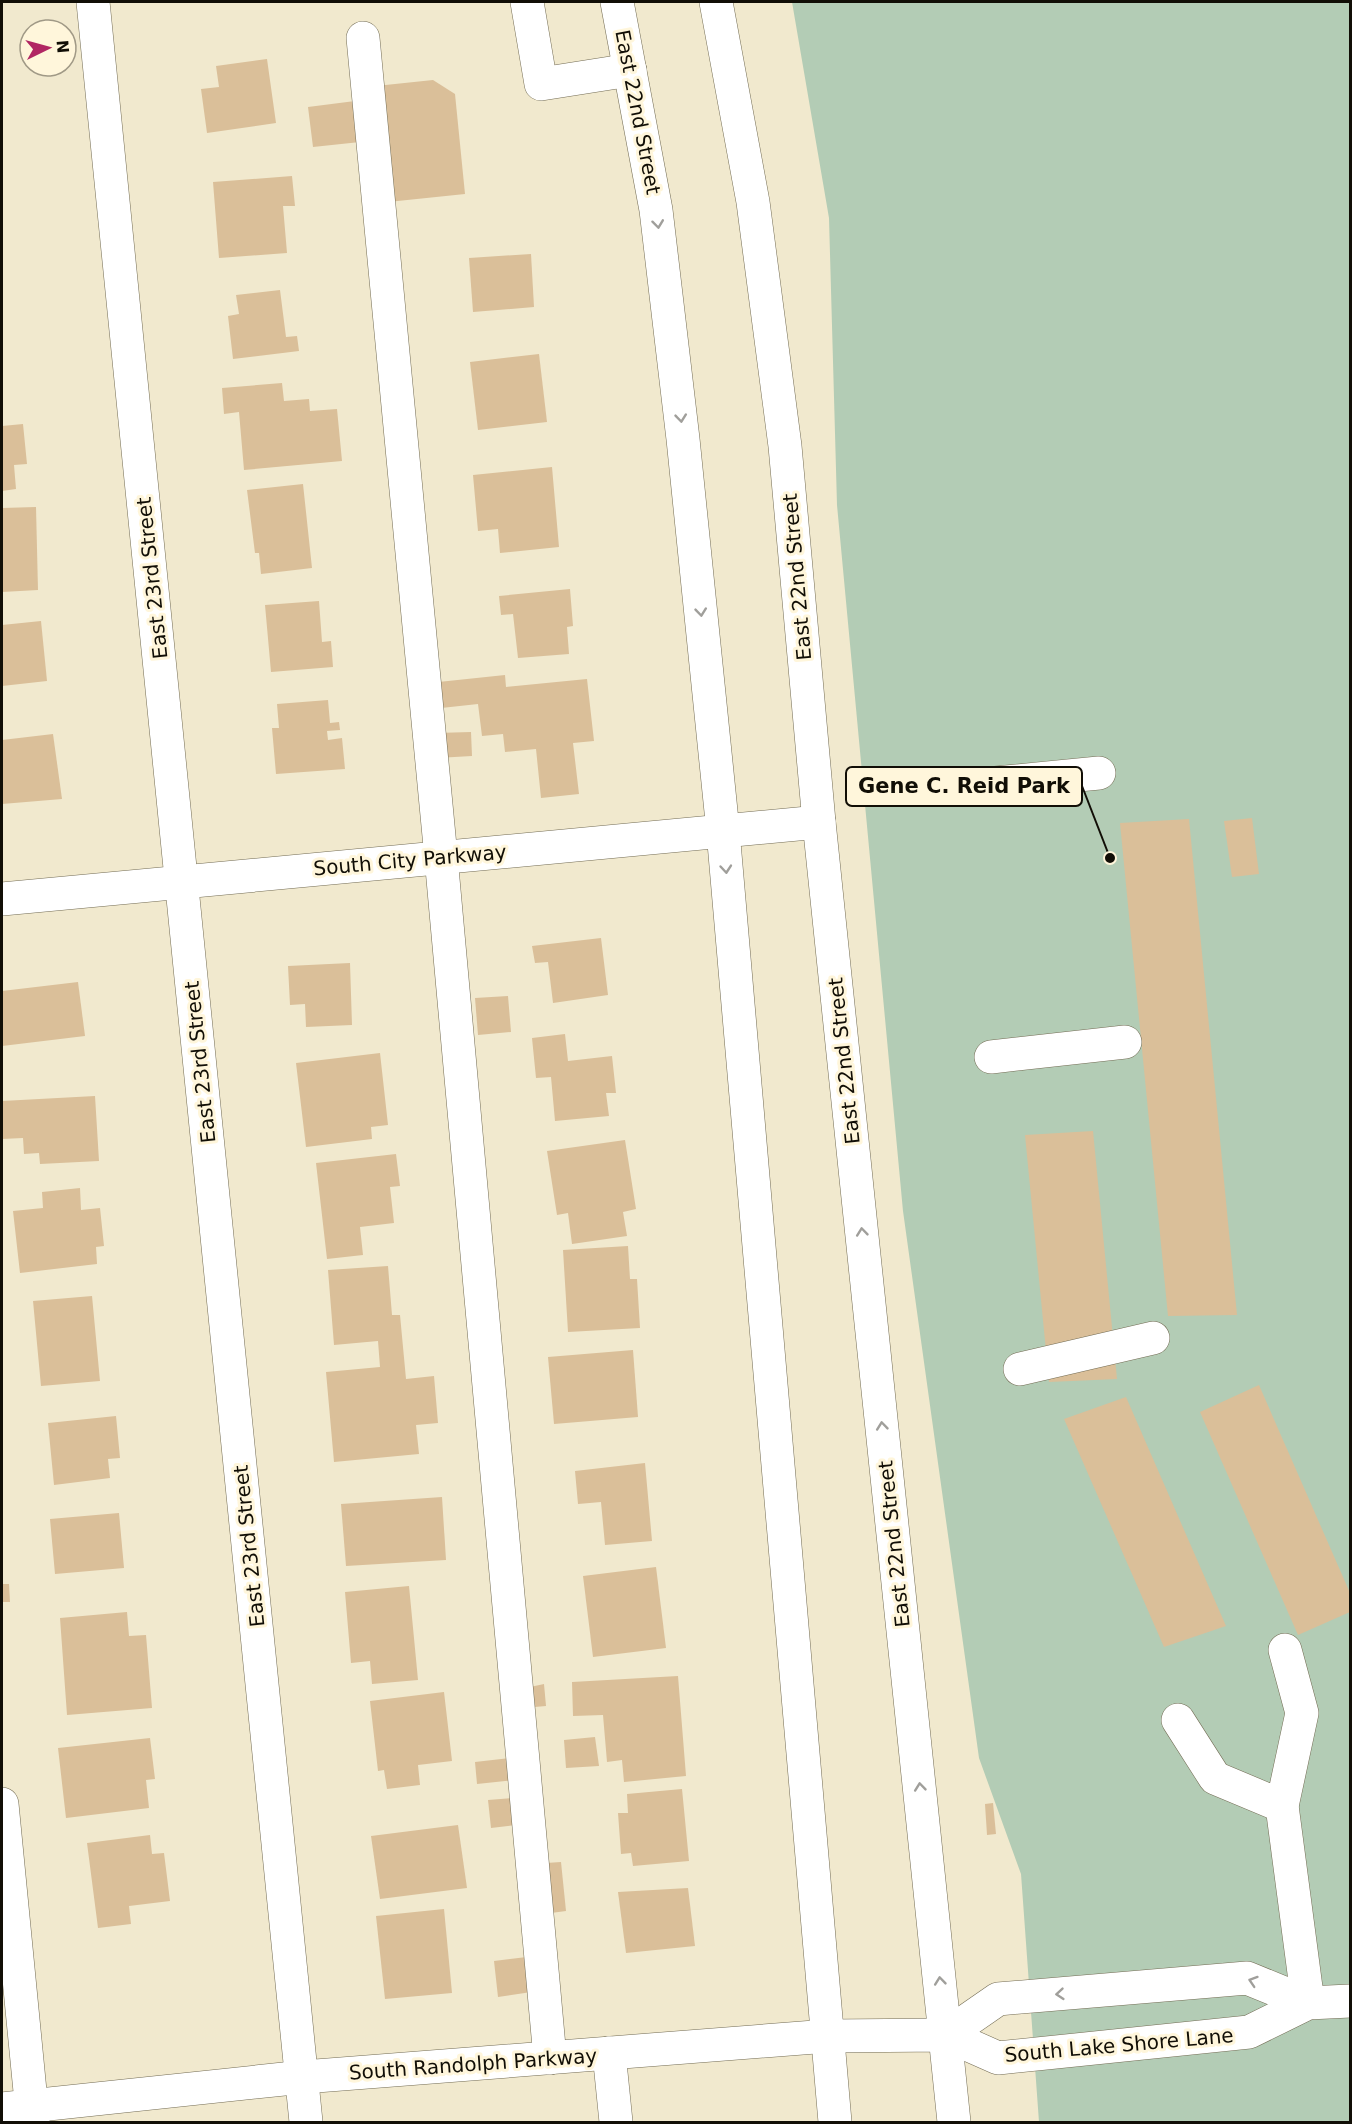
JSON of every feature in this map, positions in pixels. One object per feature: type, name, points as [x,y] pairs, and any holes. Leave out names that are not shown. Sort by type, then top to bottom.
[{"type":"street","name":"East 23rd Street","points":[[93,2],[306,2122]]},
{"type":"street","points":[[527,2],[541,84],[630,70]]},
{"type":"street","name":"East 22nd Street","points":[[617,2],[656,210],[672,332],[723,831],[835,2122]]},
{"type":"street","name":"East 22nd Street","points":[[716,2],[753,202],[785,446],[819,822],[954,2122]]},
{"type":"street","points":[[363,38],[441,857],[550,2058]]},
{"type":"street","points":[[964,786],[1099,773]]},
{"type":"street","name":"South City Parkway","points":[[2,899],[819,822]]},
{"type":"street","points":[[991,1057],[1125,1042]]},
{"type":"street","points":[[1020,1369],[1153,1338]]},
{"type":"street","points":[[1285,1650],[1302,1713],[1282,1806],[1308,2003]]},
{"type":"street","points":[[1178,1720],[1215,1778],[1282,1806]]},
{"type":"street","points":[[2,1804],[22,2113]]},
{"type":"street","name":"South Lake Shore Lane","points":[[946,2034],[998,1999],[1236,1978],[1247,1978],[1308,2003]]},
{"type":"street","name":"South Lake Shore Lane","points":[[946,2034],[998,2058],[1249,2032],[1308,2003],[1350,2001]]},
{"type":"street","name":"South Randolph Parkway","points":[[22,2113],[303,2077],[828,2036],[946,2034]]},
{"type":"street","points":[[609,2053],[616,2122]]},
{"type":"green space","points":[[792,2],[1350,2],[1350,2122],[1039,2122],[1021,1874],[979,1758],[903,1211],[837,505],[829,218]]},
{"type":"building","points":[[267,59],[276,123],[207,133],[201,89],[219,87],[216,66]]},
{"type":"building","points":[[433,80],[455,94],[465,194],[388,202],[376,86]]},
{"type":"building","points":[[355,101],[360,142],[313,147],[308,107]]},
{"type":"building","points":[[292,176],[295,206],[283,206],[287,253],[219,258],[213,182]]},
{"type":"building","points":[[531,254],[534,307],[473,312],[469,258]]},
{"type":"building","points":[[280,290],[286,337],[297,336],[299,351],[233,359],[228,316],[239,314],[236,295]]},
{"type":"building","points":[[539,354],[547,422],[478,430],[470,362]]},
{"type":"building","points":[[282,383],[284,401],[309,399],[310,411],[337,409],[342,461],[244,470],[239,412],[224,414],[222,388]]},
{"type":"building","points":[[23,424],[27,464],[14,465],[16,489],[2,491],[2,426]]},
{"type":"building","points":[[552,467],[559,547],[500,553],[498,529],[478,531],[473,475]]},
{"type":"building","points":[[303,484],[312,568],[261,574],[259,553],[255,553],[247,490]]},
{"type":"building","points":[[36,507],[38,590],[2,592],[2,508]]},
{"type":"building","points":[[570,589],[573,626],[567,627],[569,654],[518,658],[513,614],[501,615],[499,596]]},
{"type":"building","points":[[319,601],[322,642],[331,641],[333,667],[271,672],[265,605]]},
{"type":"building","points":[[41,621],[47,681],[2,686],[2,625]]},
{"type":"building","points":[[505,675],[506,687],[587,679],[594,741],[573,743],[579,794],[541,798],[536,749],[505,752],[503,734],[482,736],[478,704],[432,709],[429,683]]},
{"type":"building","points":[[328,700],[330,723],[339,722],[340,730],[327,731],[328,740],[342,738],[345,769],[276,774],[272,728],[279,728],[277,704]]},
{"type":"building","points":[[471,732],[472,756],[437,758],[436,733]]},
{"type":"building","points":[[53,734],[62,799],[2,804],[2,740]]},
{"type":"building","points":[[1252,818],[1259,874],[1232,877],[1224,821]]},
{"type":"building","points":[[1189,819],[1237,1315],[1168,1316],[1120,823]]},
{"type":"building","points":[[601,938],[608,995],[553,1003],[548,962],[535,963],[532,946]]},
{"type":"building","points":[[350,963],[352,1025],[306,1027],[305,1004],[290,1005],[288,966]]},
{"type":"building","points":[[78,982],[85,1036],[2,1046],[2,991]]},
{"type":"building","points":[[508,996],[511,1032],[478,1035],[475,998]]},
{"type":"building","points":[[565,1034],[568,1061],[612,1056],[616,1093],[606,1093],[609,1116],[555,1121],[551,1077],[536,1078],[532,1038]]},
{"type":"building","points":[[380,1053],[388,1125],[371,1127],[372,1139],[306,1147],[296,1063]]},
{"type":"building","points":[[95,1096],[99,1161],[40,1164],[39,1153],[24,1154],[23,1138],[2,1139],[2,1101]]},
{"type":"building","points":[[1093,1131],[1117,1379],[1049,1382],[1025,1135]]},
{"type":"building","points":[[625,1140],[636,1209],[623,1212],[627,1236],[572,1244],[568,1213],[557,1215],[547,1151]]},
{"type":"building","points":[[396,1154],[400,1186],[390,1187],[394,1223],[360,1227],[363,1255],[327,1259],[316,1163]]},
{"type":"building","points":[[80,1188],[81,1210],[100,1208],[104,1246],[96,1247],[97,1264],[20,1273],[13,1211],[43,1208],[42,1192]]},
{"type":"building","points":[[628,1246],[630,1279],[637,1279],[640,1328],[568,1332],[563,1250]]},
{"type":"building","points":[[388,1266],[392,1315],[400,1315],[406,1379],[434,1376],[438,1423],[416,1425],[419,1454],[334,1462],[326,1372],[380,1367],[378,1341],[334,1345],[328,1270]]},
{"type":"building","points":[[92,1296],[100,1381],[41,1386],[33,1301]]},
{"type":"building","points":[[633,1350],[638,1417],[554,1424],[548,1357]]},
{"type":"building","points":[[1259,1385],[1350,1593],[1350,1612],[1298,1635],[1200,1412]]},
{"type":"building","points":[[1126,1397],[1226,1626],[1164,1647],[1064,1419]]},
{"type":"building","points":[[116,1416],[120,1458],[108,1459],[110,1478],[54,1485],[48,1423]]},
{"type":"building","points":[[645,1463],[652,1541],[605,1545],[601,1502],[578,1504],[575,1471]]},
{"type":"building","points":[[442,1497],[446,1560],[346,1566],[341,1504]]},
{"type":"building","points":[[119,1513],[124,1568],[55,1574],[50,1519]]},
{"type":"building","points":[[656,1567],[666,1648],[593,1657],[583,1576]]},
{"type":"building","points":[[2,1584],[9,1584],[10,1602],[2,1602]]},
{"type":"building","points":[[409,1586],[418,1680],[372,1684],[370,1661],[351,1663],[345,1592]]},
{"type":"building","points":[[127,1612],[129,1636],[146,1635],[152,1708],[67,1715],[60,1618]]},
{"type":"building","points":[[678,1676],[686,1776],[624,1782],[622,1760],[607,1762],[603,1715],[573,1716],[572,1682]]},
{"type":"building","points":[[544,1684],[546,1706],[523,1708],[521,1689]]},
{"type":"building","points":[[444,1692],[452,1761],[418,1765],[420,1785],[387,1789],[384,1770],[378,1771],[370,1701]]},
{"type":"building","points":[[595,1737],[599,1766],[566,1768],[564,1740]]},
{"type":"building","points":[[150,1738],[155,1779],[146,1780],[149,1808],[66,1818],[58,1748]]},
{"type":"building","points":[[511,1758],[514,1780],[477,1784],[475,1762]]},
{"type":"building","points":[[682,1789],[689,1861],[633,1866],[631,1853],[621,1854],[618,1813],[628,1813],[627,1794]]},
{"type":"building","points":[[512,1798],[515,1825],[491,1828],[488,1800]]},
{"type":"building","points":[[993,1803],[996,1834],[987,1835],[985,1804]]},
{"type":"building","points":[[458,1825],[467,1888],[380,1899],[371,1836]]},
{"type":"building","points":[[150,1835],[152,1854],[164,1853],[170,1901],[129,1906],[131,1924],[98,1928],[87,1843]]},
{"type":"building","points":[[561,1862],[566,1911],[551,1913],[546,1863]]},
{"type":"building","points":[[688,1888],[695,1946],[626,1953],[618,1892]]},
{"type":"building","points":[[444,1909],[452,1993],[385,1999],[376,1916]]},
{"type":"building","points":[[535,1956],[538,1991],[498,1997],[494,1961]]},
{"type":"place","name":"Gene C. Reid Park","points":[[1110,858]]}]
